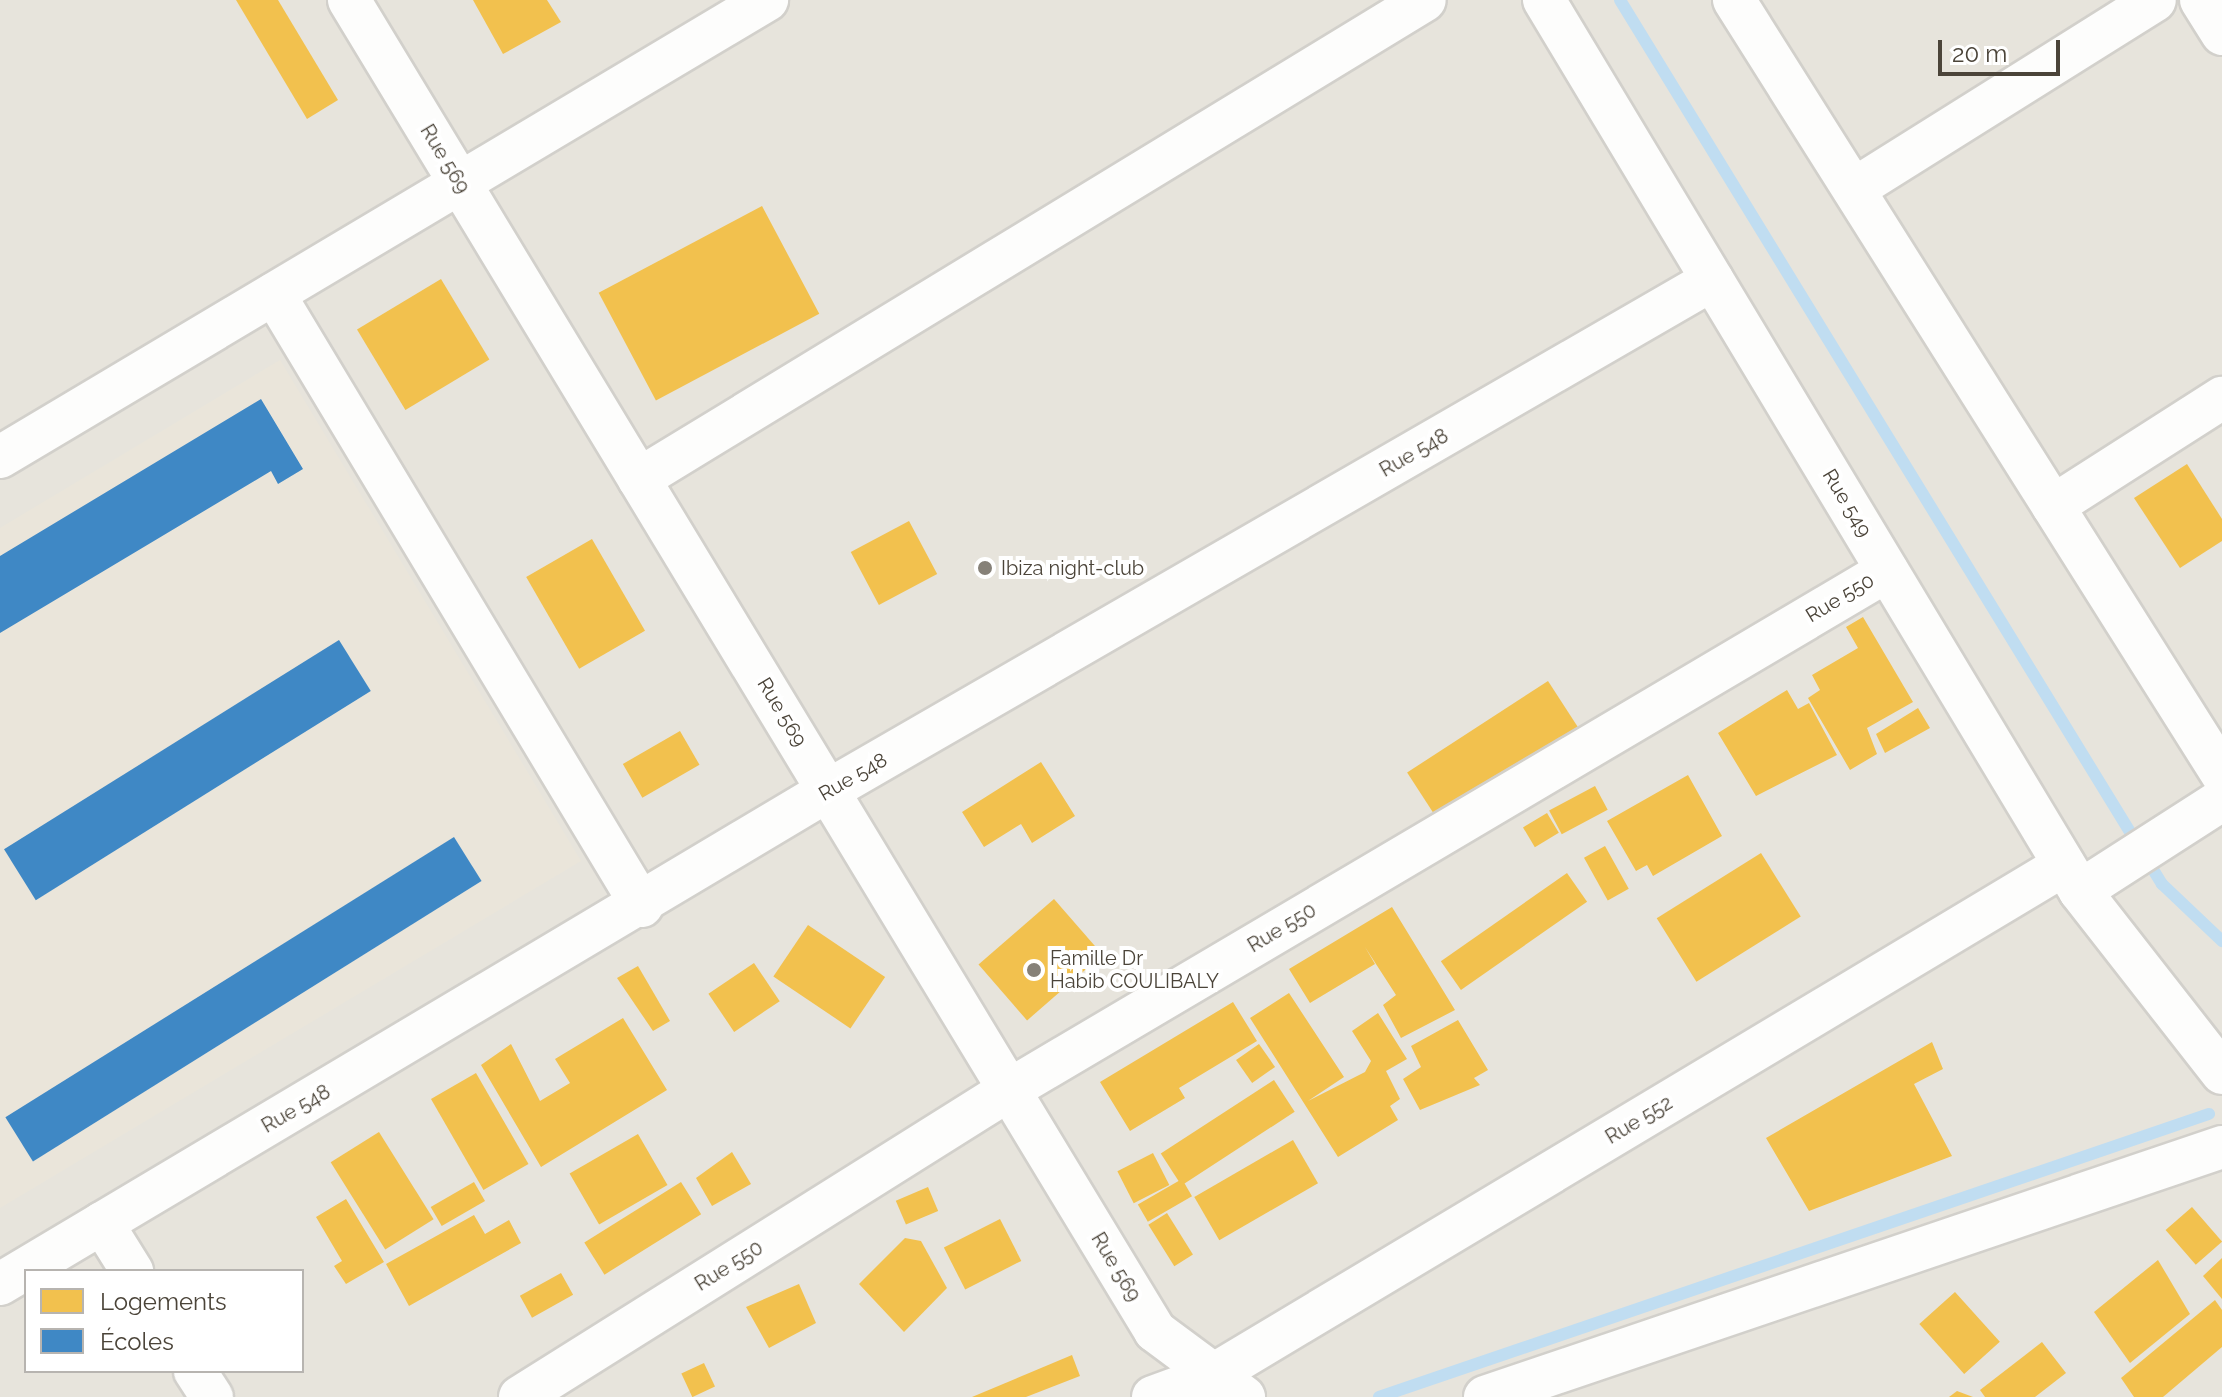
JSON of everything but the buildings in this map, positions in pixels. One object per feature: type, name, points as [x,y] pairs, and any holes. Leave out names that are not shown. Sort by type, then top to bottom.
[{"type":"street","name":"Rue 569","points":[[349,0],[1155,1331],[1228,1386]]},
{"type":"street","points":[[0,457],[767,0]]},
{"type":"street","points":[[639,479],[1425,0]]},
{"type":"street","name":"Rue 549","points":[[1544,0],[2072,878],[2222,1073]]},
{"type":"street","points":[[1734,0],[2222,774]]},
{"type":"street","points":[[1854,189],[2155,0]]},
{"type":"street","points":[[2201,0],[2222,34]]},
{"type":"street","name":"Rue 548","points":[[25,1269],[642,906],[829,790],[1712,280]]},
{"type":"street","points":[[274,294],[642,906]]},
{"type":"street","points":[[2053,506],[2222,398]]},
{"type":"street","name":"Rue 550","points":[[520,1397],[1009,1090],[1887,571]]},
{"type":"street","name":"Rue 552","points":[[1153,1397],[1228,1386],[2072,878],[2222,800]]},
{"type":"street","points":[[1485,1397],[2222,1147]]},
{"type":"street","points":[[102,1223],[131,1269]]},
{"type":"street","name":"Rue 548","points":[[0,1284],[24,1270]]},
{"type":"street","points":[[196,1373],[212,1397]]},
{"type":"shaded area","points":[[0,0],[2222,0],[2222,1397],[0,1397]]},
{"type":"shaded area","points":[[280,360],[581,861],[0,1208],[0,528]]},
{"type":"waterway","points":[[1620,0],[2162,884],[2222,941]]},
{"type":"waterway","points":[[1379,1397],[2209,1114]]},
{"type":"place","name":"Ibiza night-club","points":[[985,568]]},
{"type":"place","name":"Famille Dr Habib COULIBALY","points":[[1034,970]]}]
